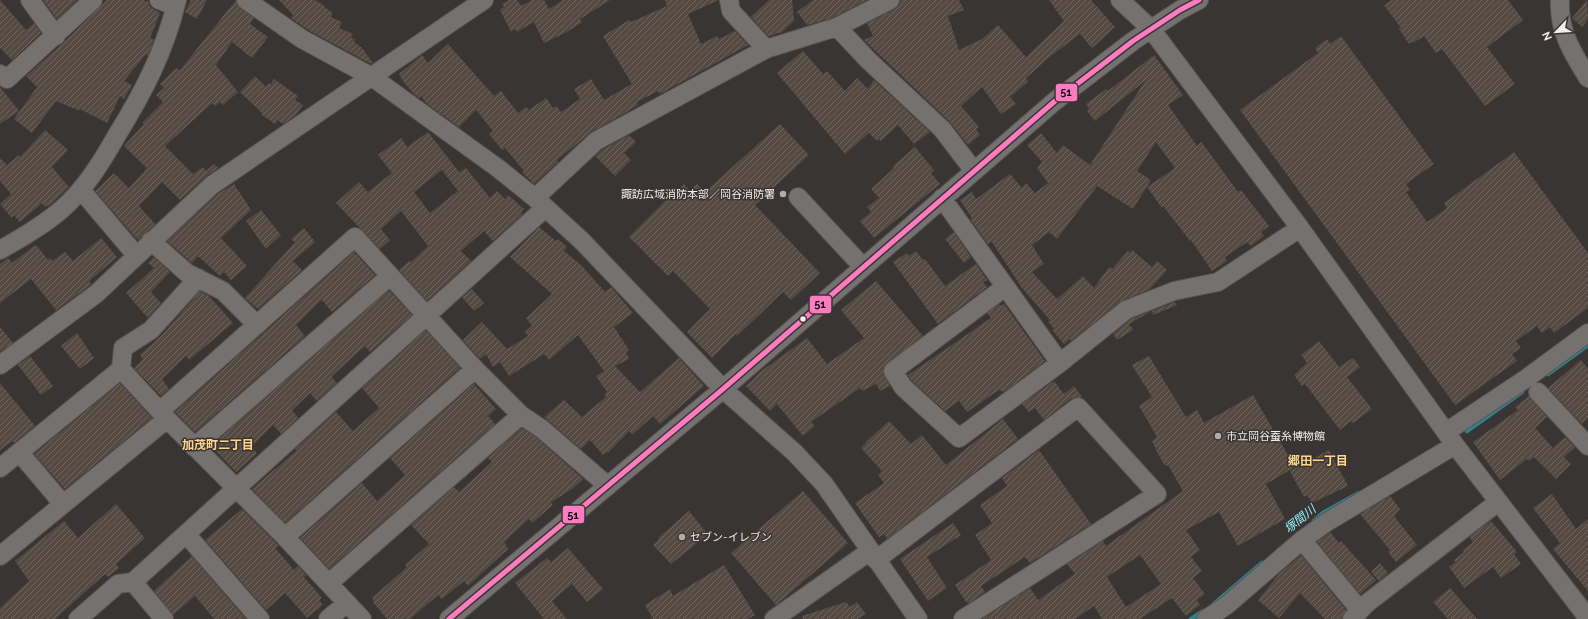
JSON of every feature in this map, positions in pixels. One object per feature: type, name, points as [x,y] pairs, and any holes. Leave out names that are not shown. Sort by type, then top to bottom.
[{"type":"street","points":[[30,0],[56,36]]},
{"type":"street","points":[[0,74],[7,79],[56,36],[93,0]]},
{"type":"street","points":[[246,0],[302,39],[372,77],[499,169],[582,241],[723,389],[795,453],[824,484],[918,619]]},
{"type":"street","points":[[0,365],[96,294],[151,241],[212,186],[484,0]]},
{"type":"street","points":[[729,0],[731,11],[766,49]]},
{"type":"street","points":[[78,619],[118,584],[132,582],[427,316],[540,203],[596,141],[766,49],[837,27],[890,0]]},
{"type":"street","points":[[1120,0],[1140,7],[1151,29],[1300,228],[1498,502],[1588,618]]},
{"type":"street","points":[[449,619],[723,389],[942,198],[1086,76],[1151,29],[1199,0]]},
{"type":"street","points":[[1560,0],[1562,30],[1577,62],[1588,78]]},
{"type":"street","points":[[0,250],[55,214],[81,190],[98,168],[156,68],[166,42],[171,2]]},
{"type":"street","points":[[837,27],[868,60],[942,129],[974,171]]},
{"type":"street","points":[[81,190],[136,255]]},
{"type":"street","points":[[798,197],[862,268]]},
{"type":"street","points":[[942,198],[1060,363]]},
{"type":"street","points":[[1005,287],[893,372],[903,386],[959,438],[1060,363],[1126,310],[1174,291],[1218,282],[1300,228]]},
{"type":"street","points":[[0,556],[63,504],[164,415],[257,325],[355,237],[475,369],[522,415],[542,429],[608,486]]},
{"type":"street","points":[[151,241],[187,273],[223,291],[257,325]]},
{"type":"street","points":[[194,447],[390,276]]},
{"type":"street","points":[[0,468],[121,369],[123,348],[151,330],[198,278]]},
{"type":"street","points":[[1206,619],[1227,605],[1302,540],[1326,522],[1451,438],[1527,378],[1588,334]]},
{"type":"street","points":[[121,369],[194,447],[285,537],[362,619]]},
{"type":"street","points":[[285,537],[475,369]]},
{"type":"street","points":[[1538,392],[1588,446]]},
{"type":"street","points":[[774,619],[873,556],[1078,407],[1157,494],[963,619]]},
{"type":"street","points":[[329,583],[522,415]]},
{"type":"street","points":[[19,452],[63,504]]},
{"type":"street","points":[[1302,540],[1356,615],[1366,604],[1498,502]]},
{"type":"street","points":[[186,534],[260,619]]},
{"type":"street","points":[[132,582],[164,619]]},
{"type":"street","points":[[328,619],[347,603]]},
{"type":"building","points":[[0,0],[26,30],[34,23],[41,33],[12,60],[0,48]]},
{"type":"building","points":[[43,0],[77,0],[57,19]]},
{"type":"building","points":[[107,0],[143,0],[149,2],[150,7],[160,13],[150,38],[154,40],[148,56],[146,54],[124,81],[132,85],[124,99],[120,96],[107,123],[80,109],[80,111],[56,101],[32,133],[14,119],[37,87],[26,76],[62,44]]},
{"type":"building","points":[[191,0],[207,0],[197,19],[185,12]]},
{"type":"building","points":[[236,0],[240,8],[254,18],[250,24],[268,37],[252,58],[232,42],[216,65],[238,92],[223,105],[220,102],[215,106],[212,103],[165,146],[193,174],[203,167],[206,171],[214,164],[218,168],[205,177],[180,200],[162,182],[139,206],[155,224],[138,240],[95,191],[114,173],[129,188],[147,168],[124,146],[144,124],[142,123],[163,102],[156,95],[164,88],[160,84],[176,68],[180,70]]},
{"type":"building","points":[[279,0],[315,0],[325,6],[324,7],[333,13],[331,17],[342,22],[339,28],[353,34],[351,38],[355,39],[354,42],[362,48],[373,63],[371,64],[310,31],[291,18],[293,15]]},
{"type":"building","points":[[509,0],[517,0],[521,6],[532,0],[544,0],[549,9],[563,0],[610,0],[580,19],[582,22],[567,32],[544,43],[534,22],[517,32],[515,29],[511,32],[500,10],[504,7],[502,4]]},
{"type":"building","points":[[665,0],[719,0],[688,14],[701,44],[717,36],[719,39],[735,31],[748,45],[660,94],[658,91],[637,102],[638,105],[591,132],[557,160],[558,162],[534,184],[522,172],[524,171],[505,148],[502,150],[489,134],[493,131],[476,110],[459,127],[427,104],[421,96],[419,98],[414,94],[399,74],[422,55],[428,63],[448,44],[494,96],[501,91],[518,113],[526,107],[529,110],[546,98],[553,108],[556,106],[561,112],[580,99],[574,89],[591,79],[604,100],[632,84],[603,36],[629,20],[631,22],[667,6]]},
{"type":"building","points":[[769,0],[792,0],[794,21],[781,33],[777,33],[772,36],[768,36],[751,17]]},
{"type":"building","points":[[813,0],[867,0],[832,18],[807,25],[797,12]]},
{"type":"building","points":[[900,0],[959,0],[964,10],[948,16],[959,50],[982,39],[998,25],[1026,57],[1064,21],[1049,0],[1091,0],[1115,27],[1092,48],[1080,34],[1052,55],[1026,78],[1028,82],[1010,97],[1016,104],[1001,114],[982,87],[961,106],[979,127],[976,129],[980,135],[968,145],[949,121],[864,40],[873,36],[867,23],[895,9],[899,5]]},
{"type":"building","points":[[1392,0],[1508,0],[1523,20],[1487,47],[1515,84],[1485,106],[1442,49],[1436,53],[1424,36],[1409,44],[1399,29],[1401,28],[1384,5]]},
{"type":"building","points":[[1587,0],[1588,19],[1582,27],[1572,18]]},
{"type":"building","points":[[1341,36],[1434,164],[1406,184],[1410,190],[1406,192],[1427,222],[1447,208],[1444,203],[1514,152],[1588,253],[1588,308],[1554,333],[1550,327],[1542,333],[1537,326],[1516,341],[1521,348],[1512,354],[1517,361],[1455,405],[1240,110],[1318,53],[1315,48],[1327,39],[1330,44]]},
{"type":"building","points":[[803,51],[823,74],[827,71],[845,91],[857,78],[868,89],[874,80],[930,132],[914,144],[898,125],[881,141],[879,139],[877,141],[869,133],[845,154],[777,73]]},
{"type":"building","points":[[1154,55],[1183,95],[1168,105],[1197,146],[1201,142],[1203,144],[1238,192],[1241,190],[1269,226],[1261,232],[1264,236],[1251,246],[1247,242],[1225,257],[1227,261],[1212,271],[1191,240],[1190,241],[1163,206],[1162,208],[1147,187],[1175,168],[1156,142],[1137,171],[1151,180],[1133,209],[1097,186],[1057,239],[1049,232],[1032,245],[1044,264],[1032,272],[1057,299],[1083,276],[1094,288],[1109,267],[1112,269],[1128,251],[1130,253],[1132,250],[1152,267],[1157,261],[1167,270],[1150,289],[1120,302],[1071,341],[1070,339],[1064,344],[1052,330],[1054,329],[1048,321],[1050,320],[1022,288],[992,242],[988,244],[970,219],[972,218],[960,200],[972,192],[976,199],[1010,174],[1022,188],[1026,183],[1035,193],[1048,183],[1037,168],[1042,162],[1027,145],[1041,133],[1057,153],[1063,145],[1090,165],[1145,81],[1095,121],[1087,111],[1089,109],[1086,104],[1106,89],[1108,91]]},
{"type":"building","points":[[255,76],[266,87],[269,83],[271,84],[274,79],[298,96],[295,100],[303,105],[296,115],[283,124],[277,120],[275,124],[261,114],[262,113],[240,92]]},
{"type":"building","points":[[0,87],[19,111],[0,124]]},
{"type":"building","points":[[780,124],[809,155],[755,205],[820,273],[791,300],[783,292],[737,336],[736,334],[712,358],[687,332],[710,309],[673,271],[668,276],[629,237],[677,189],[678,190],[684,184],[690,191],[697,184],[705,192]]},
{"type":"building","points":[[45,130],[68,150],[52,167],[69,187],[48,207],[47,205],[45,207],[42,203],[20,222],[14,215],[12,218],[0,204],[11,194],[0,181],[0,158],[7,165],[19,155],[20,157]]},
{"type":"building","points":[[428,132],[459,172],[466,168],[490,198],[497,191],[505,199],[508,195],[524,209],[521,212],[523,214],[493,241],[484,231],[461,251],[471,261],[427,301],[399,270],[409,261],[411,262],[428,246],[401,211],[381,229],[390,240],[380,249],[336,203],[359,182],[368,192],[392,173],[378,155],[401,138],[407,147]],"holes":[[[442,170],[458,191],[430,213],[414,192]]]},
{"type":"building","points":[[629,135],[636,142],[624,153],[631,160],[615,176],[595,156],[602,150]]},
{"type":"building","points":[[915,147],[934,170],[931,173],[940,184],[874,238],[860,221],[871,212],[867,207],[879,198],[871,189],[894,168],[893,166]]},
{"type":"building","points":[[234,184],[251,210],[221,238],[247,266],[231,280],[224,272],[220,276],[198,256],[192,263],[167,241],[219,193]]},
{"type":"building","points":[[261,210],[281,235],[266,249],[246,221]]},
{"type":"building","points":[[539,227],[556,241],[558,239],[567,247],[564,251],[581,265],[605,292],[611,287],[633,313],[614,327],[629,350],[626,352],[629,359],[615,366],[640,392],[679,358],[704,386],[660,424],[653,416],[632,435],[629,431],[608,453],[607,452],[603,455],[590,440],[581,449],[544,417],[564,400],[582,417],[606,397],[604,395],[607,392],[596,376],[604,371],[578,335],[549,360],[544,354],[509,376],[500,362],[493,367],[486,354],[480,359],[463,340],[482,322],[507,349],[528,336],[525,332],[532,326],[526,318],[552,294],[510,257]]},
{"type":"building","points":[[304,228],[315,242],[293,261],[302,270],[258,309],[245,298],[295,242],[291,239]]},
{"type":"building","points":[[954,232],[971,257],[964,263],[945,239]]},
{"type":"building","points":[[101,238],[117,257],[89,281],[91,284],[89,286],[56,310],[31,279],[0,303],[0,264],[8,258],[12,263],[34,246],[37,246],[48,260],[50,258],[52,261],[65,252],[73,261]]},
{"type":"building","points":[[916,251],[923,260],[925,259],[945,286],[976,264],[987,280],[983,282],[987,287],[938,324],[893,262],[907,253],[909,256]]},
{"type":"building","points":[[354,252],[375,275],[332,312],[322,300],[317,304],[296,325],[305,336],[195,432],[175,412]]},
{"type":"building","points":[[154,257],[170,272],[151,292],[161,303],[148,318],[126,293],[154,268],[148,263]]},
{"type":"building","points":[[876,281],[923,336],[884,366],[883,372],[890,386],[880,391],[876,384],[862,391],[860,388],[811,422],[815,426],[803,436],[777,404],[770,411],[746,386],[760,372],[807,338],[827,364],[864,338],[841,310]]},
{"type":"building","points":[[472,289],[484,303],[474,311],[462,297]]},
{"type":"building","points":[[389,290],[412,315],[370,352],[365,346],[333,375],[332,377],[337,383],[317,401],[310,393],[292,410],[298,418],[281,434],[273,425],[251,447],[257,453],[236,472],[211,446]]},
{"type":"building","points":[[200,291],[209,296],[233,323],[189,360],[186,356],[162,379],[169,389],[161,396],[134,368],[143,359],[140,355],[162,335]]},
{"type":"building","points":[[1175,302],[1177,305],[1153,315],[1152,311],[1129,324],[1133,330],[1117,340],[1113,334],[1131,319]]},
{"type":"building","points":[[999,304],[1001,306],[1004,304],[1045,361],[1004,392],[999,390],[967,412],[959,401],[945,411],[911,380],[908,375],[991,318],[987,313]]},
{"type":"building","points":[[0,327],[13,343],[0,352]]},
{"type":"building","points":[[426,330],[460,368],[285,523],[252,489],[296,451],[295,449],[336,412],[353,431],[379,408],[362,388]]},
{"type":"building","points":[[77,333],[94,358],[80,369],[61,346]]},
{"type":"building","points":[[1319,341],[1339,367],[1353,358],[1360,367],[1347,377],[1372,409],[1353,423],[1351,421],[1340,430],[1305,384],[1302,386],[1294,375],[1307,363],[1301,355]]},
{"type":"building","points":[[30,356],[53,386],[41,395],[18,365]]},
{"type":"building","points":[[1149,356],[1186,417],[1197,410],[1204,423],[1253,395],[1295,467],[1266,484],[1285,519],[1238,546],[1219,512],[1186,530],[1200,550],[1191,557],[1202,571],[1193,578],[1205,594],[1197,600],[1200,605],[1186,616],[1172,598],[1140,619],[1102,619],[1094,606],[1075,619],[982,619],[1030,588],[1038,600],[1075,574],[1067,564],[1103,541],[1106,546],[1183,491],[1168,465],[1165,466],[1152,441],[1157,437],[1139,406],[1152,397],[1132,365]],"holes":[[[1140,555],[1161,584],[1126,607],[1107,577]]]},
{"type":"building","points":[[1581,360],[1588,369],[1588,418],[1582,424],[1548,388]]},
{"type":"building","points":[[1054,381],[1064,394],[1074,386],[1082,397],[1072,398],[1044,420],[1035,408],[1029,412],[1022,404]]},
{"type":"building","points":[[0,383],[35,426],[14,443],[13,441],[0,450]]},
{"type":"building","points":[[120,383],[152,418],[65,489],[34,454]]},
{"type":"building","points":[[474,384],[496,409],[488,416],[495,424],[329,569],[300,538],[362,483],[377,501],[405,475],[390,458]]},
{"type":"building","points":[[1529,396],[1547,417],[1535,428],[1553,448],[1565,437],[1575,447],[1564,457],[1571,464],[1556,479],[1534,457],[1529,461],[1527,459],[1500,480],[1473,442],[1518,410],[1515,407]]},
{"type":"building","points":[[1003,419],[1018,439],[887,539],[884,534],[879,537],[855,503],[884,483],[878,475],[882,471],[861,448],[867,441],[889,421],[911,444],[922,435],[946,465]]},
{"type":"building","points":[[522,428],[536,437],[583,479],[572,489],[551,502],[553,505],[532,523],[529,519],[504,542],[508,549],[468,586],[464,581],[442,599],[438,595],[410,619],[387,619],[373,602],[374,601],[372,598],[407,567],[405,565],[429,544],[411,525],[454,487],[459,492],[492,462],[488,458]]},
{"type":"building","points":[[1039,450],[1091,524],[1030,563],[1025,557],[981,586],[985,592],[969,603],[966,602],[955,585],[991,560],[975,535],[992,523],[980,505],[1007,486],[1002,478]]},
{"type":"building","points":[[1329,450],[1348,486],[1312,503],[1307,495],[1304,497],[1290,471]]},
{"type":"building","points":[[803,491],[848,543],[776,605],[731,553]]},
{"type":"building","points":[[1552,494],[1576,529],[1588,519],[1588,591],[1553,549],[1560,543],[1533,508]]},
{"type":"building","points":[[1390,496],[1400,509],[1394,516],[1417,545],[1396,562],[1388,552],[1390,550],[1360,514]]},
{"type":"building","points":[[116,504],[145,538],[116,564],[119,568],[108,577],[105,574],[55,619],[0,619],[0,608],[29,581],[15,561],[64,521],[78,538]]},
{"type":"building","points":[[242,509],[279,546],[275,548],[294,570],[298,566],[306,575],[304,577],[322,598],[319,600],[323,605],[307,618],[285,593],[266,610],[205,540]]},
{"type":"building","name":"セブン-イレブン","points":[[689,511],[706,532],[704,533],[706,536],[671,564],[653,545],[659,539],[658,538]]},
{"type":"building","points":[[1491,521],[1517,552],[1514,554],[1521,564],[1501,578],[1493,567],[1464,588],[1449,567],[1456,562],[1454,560],[1464,552],[1463,550],[1473,542],[1469,537]]},
{"type":"building","points":[[953,523],[961,535],[927,557],[947,588],[928,601],[900,559]]},
{"type":"building","points":[[1330,532],[1339,543],[1341,541],[1376,580],[1360,594],[1317,542]]},
{"type":"building","points":[[568,548],[603,589],[587,602],[572,584],[552,601],[567,619],[544,619],[515,583],[547,558],[551,562]]},
{"type":"building","points":[[190,554],[246,619],[214,619],[195,596],[173,615],[154,591],[191,557]]},
{"type":"building","points":[[1301,555],[1346,610],[1342,619],[1325,619],[1300,593],[1279,618],[1258,600],[1279,574]]},
{"type":"building","points":[[1380,563],[1388,573],[1379,581],[1371,572]]},
{"type":"building","points":[[724,565],[755,615],[748,619],[653,619],[645,605],[670,589],[673,596]]},
{"type":"building","points":[[1450,588],[1477,619],[1448,619],[1433,602]]},
{"type":"building","points":[[846,602],[850,607],[857,602],[866,614],[858,619],[803,619],[802,616]]},
{"type":"waterway","name":"塚間川","points":[[1548,374],[1588,345]]},
{"type":"waterway","name":"塚間川","points":[[1467,431],[1522,392]]},
{"type":"waterway","name":"塚間川","points":[[1314,521],[1323,513],[1359,493]]},
{"type":"waterway","name":"塚間川","points":[[1214,604],[1262,563]]},
{"type":"waterway","name":"塚間川","points":[[1191,619],[1203,611]]},
{"type":"transit line","name":"51","points":[[449,619],[723,389],[1055,101],[1133,41],[1180,10],[1199,0]]},
{"type":"place","name":"諏訪広域消防本部／岡谷消防署","points":[[783,194]]},
{"type":"place","name":"市立岡谷蚕糸博物館","points":[[1218,436]]},
{"type":"place","name":"セブン-イレブン","points":[[682,537]]},
{"type":"district","name":"加茂町二丁目","points":[[218,445]]},
{"type":"district","name":"郷田一丁目","points":[[1318,461]]}]
